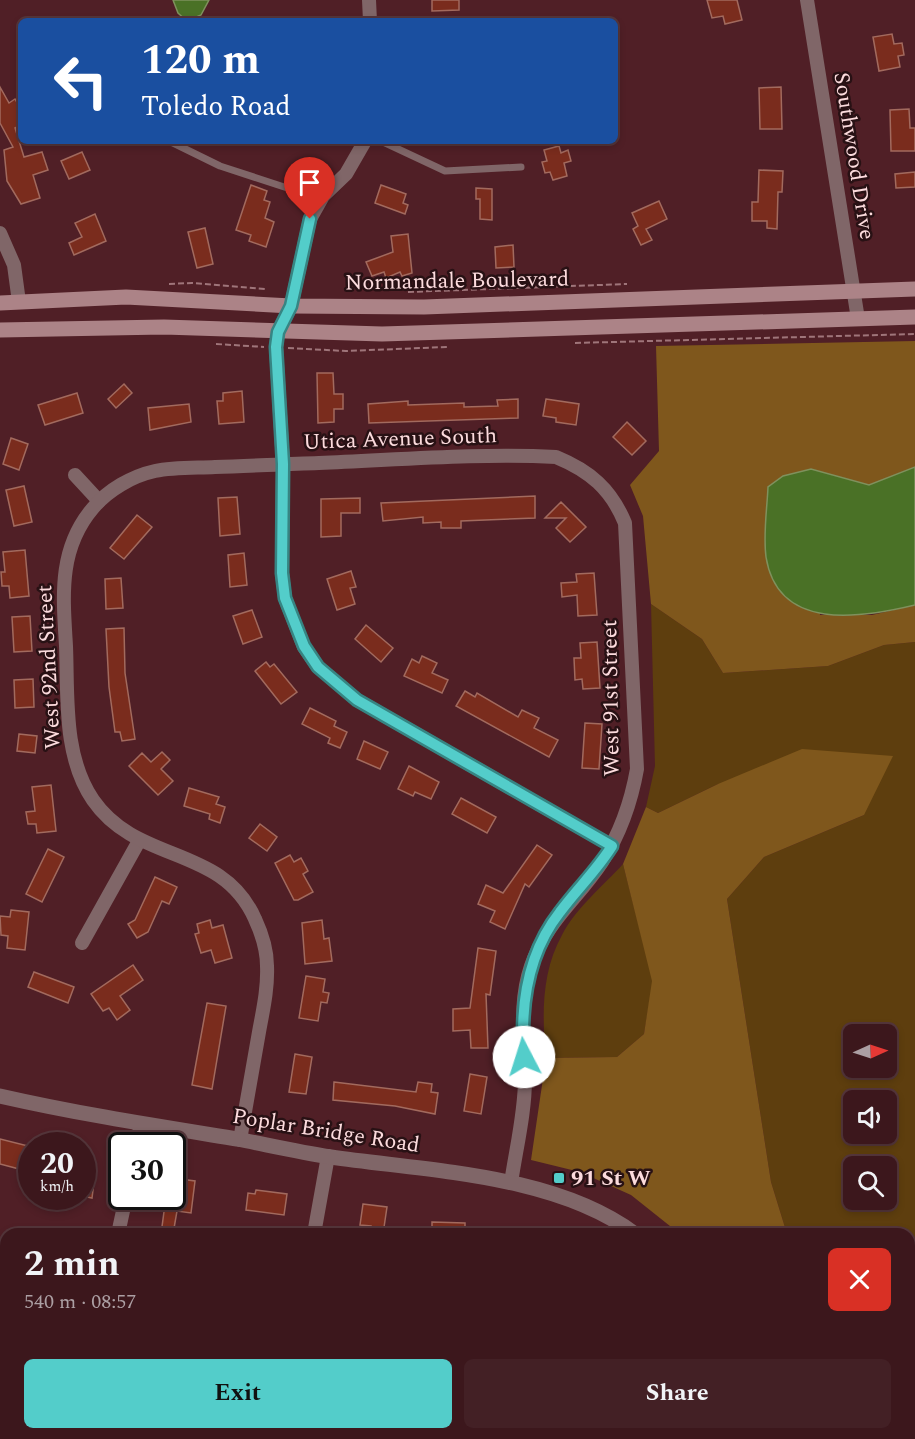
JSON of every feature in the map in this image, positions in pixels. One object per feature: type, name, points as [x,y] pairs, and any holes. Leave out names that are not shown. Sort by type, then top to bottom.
[{"type":"main road","name":"Normandale Boulevard","points":[[0,303],[126,297],[291,306],[424,307],[915,289]]},
{"type":"main road","points":[[0,330],[164,327],[382,334],[915,317]]},
{"type":"street","points":[[369,0],[370,18]]},
{"type":"street","name":"Southwood Drive","points":[[807,0],[858,319]]},
{"type":"street","points":[[363,144],[346,174],[321,199],[306,230],[291,306],[278,332],[276,347],[283,464],[282,573],[285,598],[304,646],[318,667],[357,700],[612,846]]},
{"type":"street","points":[[0,233],[14,265],[18,302]]},
{"type":"street","name":"Utica Avenue South","points":[[99,501],[132,478],[155,471],[283,464],[556,457],[577,465],[608,491],[625,523],[627,542]]},
{"type":"street","points":[[75,475],[99,501]]},
{"type":"street","name":"West 92nd Street","points":[[99,501],[80,526],[70,546],[64,570],[70,730],[74,755],[82,779],[94,801],[110,819],[139,841],[199,862],[221,876],[240,894],[254,916],[264,940],[267,964],[266,990],[240,1140]]},
{"type":"street","name":"West 91st Street","points":[[511,1183],[524,1091],[521,1026],[524,995],[531,967],[543,938],[559,913],[601,864],[612,846],[631,802],[638,769],[627,542]]},
{"type":"street","points":[[82,944],[139,841]]},
{"type":"street","name":"Poplar Bridge Road","points":[[0,1096],[141,1124],[328,1156],[511,1183],[580,1204],[612,1217],[627,1228]]},
{"type":"street","points":[[139,1132],[141,1124]]},
{"type":"street","points":[[315,1228],[328,1156]]},
{"type":"street","points":[[119,1228],[123,1210]]},
{"type":"lane","points":[[175,144],[220,166],[321,199]]},
{"type":"lane","points":[[387,144],[445,171],[521,167]]},
{"type":"path","points":[[160,285],[192,283],[266,289]]},
{"type":"path","points":[[400,292],[635,284]]},
{"type":"path","points":[[774,338],[915,334]]},
{"type":"shaded area","points":[[173,0],[209,0],[201,15],[194,18],[184,18],[178,13]]},
{"type":"shaded area","points":[[915,341],[915,467],[869,485],[811,469],[820,615],[872,615],[915,605],[915,642],[884,645],[828,666],[723,673],[702,639],[651,604],[643,516],[630,485],[659,451],[656,346]]},
{"type":"shaded area","points":[[915,467],[915,605],[871,614],[825,614],[804,609],[787,598],[774,581],[766,557],[768,487],[783,476],[811,469],[869,485]]},
{"type":"shaded area","points":[[651,604],[702,639],[723,673],[828,666],[884,645],[915,642],[915,1228],[785,1228],[771,1182],[727,899],[764,857],[864,815],[718,784],[658,813],[646,807],[655,766]]},
{"type":"shaded area","points":[[802,749],[893,756],[864,815],[764,857],[727,899],[771,1182],[785,1228],[672,1228],[631,1195],[580,1172],[531,1160],[546,1058],[617,1057],[644,1034],[652,981],[623,864],[646,807],[658,813],[718,784]]},
{"type":"shaded area","points":[[623,864],[653,981],[644,1034],[617,1057],[546,1058],[545,995],[555,949],[575,916]]},
{"type":"building","points":[[432,0],[459,0],[459,10],[432,11]]},
{"type":"building","points":[[707,0],[737,0],[742,20],[725,24],[723,16],[712,18]]},
{"type":"building","points":[[892,34],[894,44],[902,43],[904,55],[898,56],[900,67],[879,71],[873,37]]},
{"type":"building","points":[[0,87],[9,103],[15,99],[18,104],[18,126],[15,128],[18,144],[24,157],[42,152],[48,170],[33,175],[40,198],[21,204],[7,181],[4,150],[13,147],[0,123]]},
{"type":"building","points":[[781,87],[782,129],[760,129],[759,88]]},
{"type":"building","points":[[909,109],[910,128],[915,128],[915,151],[891,151],[890,110]]},
{"type":"building","points":[[559,146],[561,153],[568,150],[571,161],[564,163],[567,176],[553,180],[550,172],[545,173],[542,162],[547,161],[544,150]]},
{"type":"building","points":[[82,152],[90,170],[69,179],[61,161]]},
{"type":"building","points":[[759,170],[783,171],[782,192],[778,192],[777,229],[767,228],[767,221],[752,221],[752,202],[758,202]]},
{"type":"building","points":[[915,172],[915,187],[896,188],[895,174]]},
{"type":"building","points":[[251,185],[267,191],[264,200],[270,202],[265,218],[274,222],[266,247],[249,241],[251,235],[236,230]]},
{"type":"building","points":[[381,185],[406,194],[403,203],[408,205],[405,214],[375,203]]},
{"type":"building","points":[[476,188],[492,189],[492,220],[480,219],[480,199],[476,199]]},
{"type":"building","points":[[659,201],[667,219],[646,229],[652,240],[641,245],[633,229],[638,226],[632,213]]},
{"type":"building","points":[[95,214],[106,241],[74,255],[69,243],[82,237],[75,223]]},
{"type":"building","points":[[205,228],[213,264],[197,268],[188,232]]},
{"type":"building","points":[[408,234],[412,273],[402,276],[400,272],[386,278],[384,272],[372,276],[366,262],[393,252],[391,236]]},
{"type":"building","points":[[513,245],[514,267],[496,268],[495,247]]},
{"type":"building","points":[[317,373],[333,373],[334,394],[343,394],[343,409],[334,409],[334,422],[318,423]]},
{"type":"building","points":[[124,384],[132,393],[116,408],[108,399]]},
{"type":"building","points":[[242,391],[244,422],[219,424],[217,401],[223,401],[223,393]]},
{"type":"building","points":[[77,393],[83,413],[45,425],[38,405]]},
{"type":"building","points":[[518,399],[518,418],[369,423],[368,404],[408,401],[408,405],[464,403],[464,407],[498,406],[497,400]]},
{"type":"building","points":[[546,399],[579,404],[576,425],[556,422],[556,418],[543,416]]},
{"type":"building","points":[[189,404],[191,422],[150,430],[148,408]]},
{"type":"building","points":[[627,422],[646,441],[632,455],[613,437]]},
{"type":"building","points":[[11,438],[28,444],[19,470],[3,464]]},
{"type":"building","points":[[24,486],[32,522],[14,526],[6,490]]},
{"type":"building","points":[[535,496],[535,518],[461,521],[461,528],[441,528],[441,522],[423,523],[423,517],[383,521],[381,503]]},
{"type":"building","points":[[237,497],[240,534],[220,536],[218,498]]},
{"type":"building","points":[[360,498],[360,513],[341,513],[341,536],[321,537],[321,499]]},
{"type":"building","points":[[561,502],[586,527],[570,542],[556,528],[566,518],[545,518]]},
{"type":"building","points":[[137,515],[152,527],[124,559],[110,548]]},
{"type":"building","points":[[25,550],[29,596],[10,598],[9,586],[2,586],[1,572],[5,572],[3,552]]},
{"type":"building","points":[[244,553],[247,585],[230,587],[228,555]]},
{"type":"building","points":[[351,571],[356,587],[350,588],[355,604],[337,610],[327,579]]},
{"type":"building","points":[[594,573],[597,615],[578,616],[577,595],[562,597],[561,583],[577,582],[576,574]]},
{"type":"building","points":[[121,578],[123,608],[106,609],[105,579]]},
{"type":"building","points":[[252,610],[262,637],[243,644],[233,616]]},
{"type":"building","points":[[30,616],[32,651],[14,652],[12,617]]},
{"type":"building","points":[[366,625],[393,648],[381,662],[355,639]]},
{"type":"building","points":[[124,628],[125,673],[135,739],[122,741],[120,732],[115,732],[109,687],[106,629]]},
{"type":"building","points":[[597,642],[600,688],[583,689],[582,679],[575,680],[574,658],[581,658],[580,643]]},
{"type":"building","points":[[422,656],[437,663],[432,673],[448,680],[442,693],[404,676],[412,659],[419,663]]},
{"type":"building","points":[[266,662],[270,667],[274,664],[297,692],[281,704],[255,671]]},
{"type":"building","points":[[33,679],[34,707],[15,708],[14,680]]},
{"type":"building","points":[[465,691],[475,697],[477,693],[518,717],[522,710],[539,718],[534,728],[558,740],[549,757],[456,706]]},
{"type":"building","points":[[310,708],[336,721],[334,726],[347,732],[340,748],[328,743],[330,738],[302,724]]},
{"type":"building","points":[[585,723],[602,724],[599,769],[582,768]]},
{"type":"building","points":[[19,734],[37,736],[35,753],[17,751]]},
{"type":"building","points":[[364,741],[388,752],[380,769],[357,759]]},
{"type":"building","points":[[162,752],[170,760],[161,769],[173,781],[158,795],[129,766],[142,753],[151,762]]},
{"type":"building","points":[[409,766],[439,782],[431,799],[415,792],[413,796],[398,789]]},
{"type":"building","points":[[51,785],[56,831],[37,833],[36,824],[28,824],[26,812],[35,811],[32,787]]},
{"type":"building","points":[[189,788],[219,797],[216,804],[225,807],[220,823],[209,819],[210,814],[184,806]]},
{"type":"building","points":[[461,798],[496,817],[487,833],[452,814]]},
{"type":"building","points":[[260,824],[277,837],[267,851],[249,838]]},
{"type":"building","points":[[537,845],[552,855],[529,887],[525,884],[505,929],[490,922],[495,911],[478,904],[486,885],[503,893]]},
{"type":"building","points":[[48,849],[64,857],[42,902],[26,894]]},
{"type":"building","points":[[290,855],[294,862],[301,858],[308,871],[303,874],[313,892],[298,900],[294,900],[275,863]]},
{"type":"building","points":[[155,877],[177,887],[169,904],[162,901],[148,932],[137,938],[128,924],[135,920]]},
{"type":"building","points":[[11,910],[29,912],[25,950],[7,948],[8,936],[1,935],[0,916],[10,917]]},
{"type":"building","points":[[210,920],[212,928],[223,925],[232,958],[215,963],[211,950],[201,953],[195,934],[199,933],[197,924]]},
{"type":"building","points":[[322,920],[324,939],[329,938],[332,961],[305,964],[302,923]]},
{"type":"building","points":[[478,948],[496,951],[490,995],[486,994],[488,1048],[471,1048],[470,1030],[453,1031],[453,1009],[470,1008]]},
{"type":"building","points":[[133,965],[143,980],[120,996],[130,1010],[117,1020],[109,1008],[103,1011],[91,994]]},
{"type":"building","points":[[34,972],[74,987],[68,1003],[28,987]]},
{"type":"building","points":[[306,976],[325,979],[323,992],[329,993],[327,1003],[321,1002],[318,1021],[299,1018]]},
{"type":"building","points":[[207,1003],[226,1006],[212,1089],[192,1085]]},
{"type":"building","points":[[295,1054],[312,1057],[306,1094],[289,1092]]},
{"type":"building","points":[[470,1074],[487,1077],[481,1114],[464,1111]]},
{"type":"building","points":[[334,1082],[416,1092],[418,1082],[432,1084],[431,1092],[438,1093],[435,1114],[395,1106],[333,1100]]},
{"type":"building","points":[[0,1139],[18,1144],[18,1169],[0,1164]]},
{"type":"building","points":[[186,1180],[195,1181],[191,1213],[177,1211],[174,1228],[162,1228],[164,1210],[186,1210]]},
{"type":"building","points":[[256,1190],[287,1194],[284,1215],[246,1210],[248,1193],[255,1194]]},
{"type":"building","points":[[363,1204],[387,1207],[384,1228],[360,1225]]},
{"type":"building","points":[[432,1222],[465,1223],[465,1228],[432,1228]]},
{"type":"place","name":"91 St W","points":[[559,1178]]},
{"type":"route","points":[[310,219],[300,255],[295,292],[278,332],[276,347],[283,464],[282,573],[285,598],[292,622],[318,667],[357,700],[612,846],[601,864],[559,913],[543,938],[531,967],[524,995],[521,1026],[524,1057]]}]
